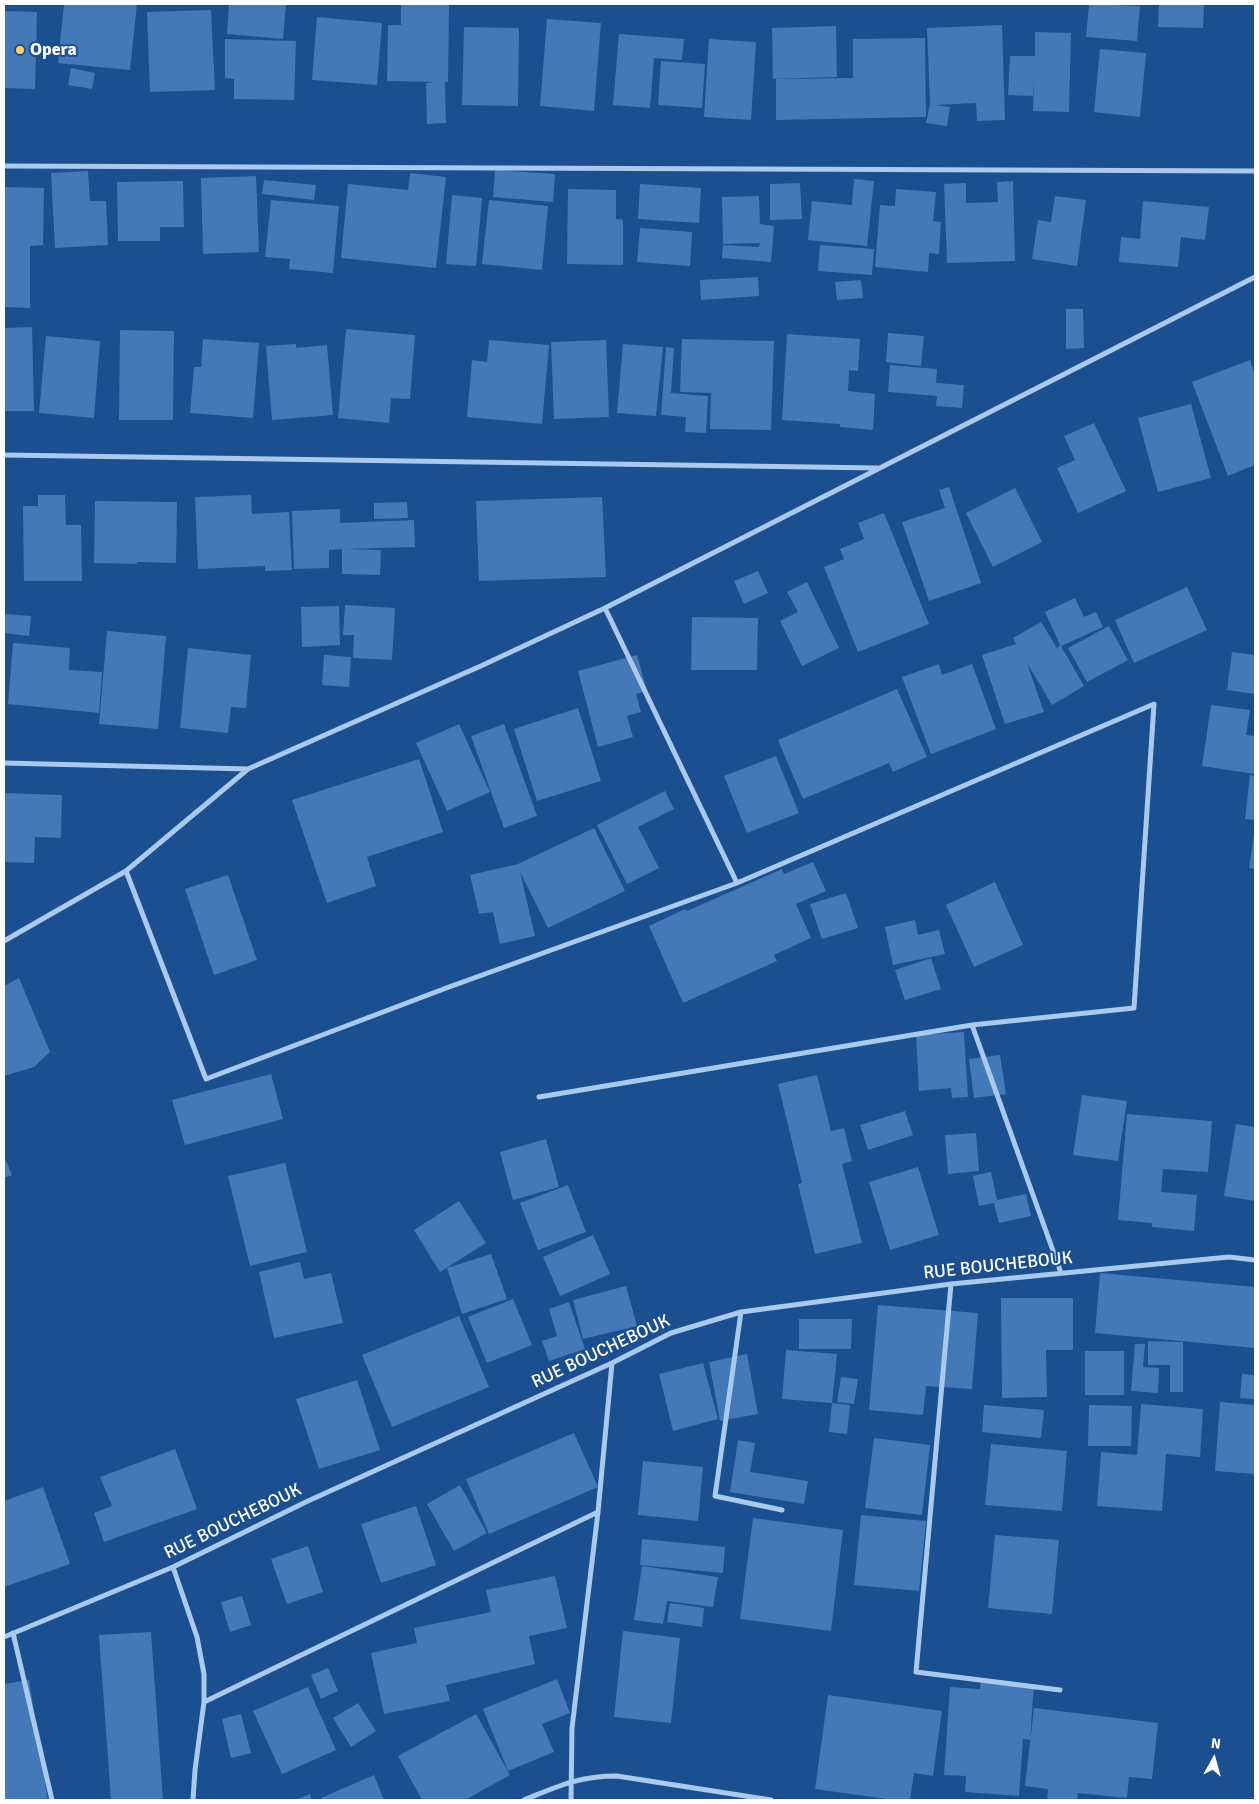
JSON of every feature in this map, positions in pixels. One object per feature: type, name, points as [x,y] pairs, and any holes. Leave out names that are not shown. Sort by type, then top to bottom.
[{"type":"street","points":[[4,166],[1255,171]]},
{"type":"street","points":[[4,941],[126,871],[248,768],[482,665],[604,608],[1255,277]]},
{"type":"street","points":[[4,455],[879,468]]},
{"type":"street","points":[[604,608],[737,883]]},
{"type":"street","points":[[126,871],[206,1079],[448,987],[737,883],[1154,704],[1134,1008],[972,1025],[540,1096]]},
{"type":"street","points":[[4,763],[248,768]]},
{"type":"street","points":[[972,1025],[1061,1273]]},
{"type":"street","name":"RUE BOUCHEBOUK","points":[[4,1637],[173,1567],[308,1501],[612,1362],[671,1333],[741,1312],[951,1284],[1229,1257],[1255,1260]]},
{"type":"street","points":[[951,1284],[916,1672],[1060,1690]]},
{"type":"street","points":[[741,1312],[715,1496],[782,1510]]},
{"type":"street","points":[[571,1800],[572,1728],[598,1512],[612,1362]]},
{"type":"street","points":[[204,1702],[598,1512]]},
{"type":"street","points":[[173,1567],[197,1637],[204,1674],[204,1702],[193,1800]]},
{"type":"street","points":[[13,1632],[52,1800]]},
{"type":"street","points":[[524,1800],[570,1781],[617,1776],[771,1800]]},
{"type":"building","points":[[64,4],[137,4],[130,70],[58,63]]},
{"type":"building","points":[[229,4],[286,4],[283,39],[227,34]]},
{"type":"building","points":[[401,4],[449,4],[448,82],[445,82],[446,123],[427,124],[426,83],[435,82],[387,81],[388,25],[401,25]]},
{"type":"building","points":[[1089,4],[1140,6],[1137,41],[1086,37]]},
{"type":"building","points":[[1159,4],[1204,5],[1203,28],[1158,27]]},
{"type":"building","points":[[211,10],[215,90],[150,92],[147,12]]},
{"type":"building","name":"Opera","points":[[4,11],[37,12],[35,89],[4,88]]},
{"type":"building","points":[[317,17],[382,23],[377,85],[312,80]]},
{"type":"building","points":[[547,19],[601,23],[594,111],[540,106]]},
{"type":"building","points":[[1002,25],[1005,120],[977,121],[976,103],[936,105],[950,107],[947,126],[926,123],[930,104],[927,28]]},
{"type":"building","points":[[836,26],[837,77],[773,79],[772,28]]},
{"type":"building","points":[[464,27],[519,28],[518,106],[462,105]]},
{"type":"building","points":[[1035,32],[1071,33],[1069,112],[1033,111],[1034,81],[1033,96],[1008,95],[1010,56],[1035,56]]},
{"type":"building","points":[[619,34],[684,39],[682,60],[654,58],[650,108],[613,105]]},
{"type":"building","points":[[925,38],[926,117],[776,120],[776,79],[853,78],[853,39]]},
{"type":"building","points":[[225,39],[296,41],[294,100],[234,99],[234,79],[225,78]]},
{"type":"building","points":[[709,39],[756,42],[751,120],[704,117]]},
{"type":"building","points":[[1100,49],[1146,53],[1140,117],[1094,112]]},
{"type":"building","points":[[661,61],[705,64],[702,108],[658,105]]},
{"type":"building","points":[[71,68],[95,73],[92,89],[68,85]]},
{"type":"building","points":[[495,170],[555,174],[553,202],[493,197]]},
{"type":"building","points":[[88,171],[90,201],[106,201],[108,245],[55,248],[51,173]]},
{"type":"building","points":[[410,173],[446,177],[436,268],[341,258],[348,184],[408,190]]},
{"type":"building","points":[[256,176],[259,252],[203,254],[201,178]]},
{"type":"building","points":[[854,179],[874,181],[867,246],[808,240],[812,201],[852,205]]},
{"type":"building","points":[[264,180],[316,185],[314,200],[262,194]]},
{"type":"building","points":[[183,181],[184,227],[160,227],[160,241],[118,241],[117,182]]},
{"type":"building","points":[[1013,181],[1015,261],[947,263],[944,184],[966,183],[966,203],[998,202],[997,182]]},
{"type":"building","points":[[800,183],[802,219],[770,220],[770,184]]},
{"type":"building","points":[[640,184],[701,188],[699,223],[638,219]]},
{"type":"building","points":[[4,187],[44,188],[43,245],[30,246],[30,308],[4,307]]},
{"type":"building","points":[[568,189],[616,190],[616,219],[623,220],[623,265],[567,264]]},
{"type":"building","points":[[896,189],[936,192],[933,221],[941,222],[939,254],[929,253],[928,272],[875,267],[880,205],[895,206]]},
{"type":"building","points":[[452,195],[482,198],[476,266],[446,264]]},
{"type":"building","points":[[759,196],[760,224],[774,226],[771,262],[722,258],[723,245],[759,247],[760,243],[723,244],[722,197]]},
{"type":"building","points":[[1055,196],[1086,200],[1077,266],[1032,259],[1038,220],[1051,222]]},
{"type":"building","points":[[271,200],[339,206],[333,273],[289,269],[290,259],[265,257]]},
{"type":"building","points":[[489,200],[548,206],[542,270],[482,264]]},
{"type":"building","points":[[1143,201],[1209,207],[1205,240],[1181,237],[1178,267],[1119,262],[1121,237],[1140,239]]},
{"type":"building","points":[[640,228],[692,232],[690,266],[637,262]]},
{"type":"building","points":[[820,245],[874,249],[872,275],[818,271]]},
{"type":"building","points":[[758,277],[759,296],[701,300],[700,280]]},
{"type":"building","points":[[861,280],[863,298],[837,300],[835,282]]},
{"type":"building","points":[[1066,309],[1083,309],[1084,348],[1066,349]]},
{"type":"building","points":[[32,327],[34,411],[4,411],[4,328]]},
{"type":"building","points":[[346,329],[415,335],[410,399],[391,398],[389,423],[338,418]]},
{"type":"building","points":[[120,330],[174,331],[173,420],[119,420]]},
{"type":"building","points":[[888,333],[924,336],[921,366],[886,362]]},
{"type":"building","points":[[787,334],[860,339],[858,371],[849,370],[848,391],[875,394],[873,430],[840,427],[840,424],[782,420]]},
{"type":"building","points":[[46,336],[100,341],[94,418],[39,413]]},
{"type":"building","points":[[203,339],[259,343],[253,418],[190,413],[194,367],[201,367]]},
{"type":"building","points":[[682,339],[774,341],[771,430],[710,429],[711,393],[680,392]]},
{"type":"building","points":[[489,340],[549,345],[542,424],[467,417],[472,360],[487,362]]},
{"type":"building","points":[[606,340],[609,417],[554,419],[551,342]]},
{"type":"building","points":[[296,344],[296,348],[327,345],[333,415],[272,420],[266,346]]},
{"type":"building","points":[[623,344],[663,347],[656,416],[617,413]]},
{"type":"building","points":[[666,347],[674,348],[671,393],[708,396],[706,433],[685,432],[686,417],[661,415]]},
{"type":"building","points":[[1250,360],[1255,375],[1255,465],[1228,476],[1192,382]]},
{"type":"building","points":[[890,365],[937,369],[936,383],[964,385],[962,408],[936,406],[937,396],[888,392]]},
{"type":"building","points":[[1191,404],[1211,478],[1158,492],[1138,418]]},
{"type":"building","points":[[1094,423],[1126,491],[1078,513],[1057,468],[1075,460],[1064,436]]},
{"type":"building","points":[[949,487],[981,583],[929,601],[902,522],[945,508],[939,490]]},
{"type":"building","points":[[1015,488],[1042,542],[993,567],[966,513]]},
{"type":"building","points":[[38,495],[65,495],[66,525],[81,525],[82,581],[24,581],[23,506],[38,506]]},
{"type":"building","points":[[251,495],[252,514],[289,512],[292,570],[265,571],[265,566],[198,569],[195,497]]},
{"type":"building","points":[[602,497],[606,577],[479,581],[476,501]]},
{"type":"building","points":[[95,501],[177,502],[176,563],[94,563]]},
{"type":"building","points":[[407,502],[408,518],[374,519],[374,503]]},
{"type":"building","points":[[340,509],[340,523],[414,520],[415,547],[346,549],[381,550],[380,575],[342,574],[342,549],[329,550],[329,568],[294,569],[292,511]]},
{"type":"building","points":[[884,513],[929,624],[858,652],[824,567],[844,559],[840,549],[864,539],[858,523]]},
{"type":"building","points":[[758,571],[768,593],[744,604],[734,581]]},
{"type":"building","points":[[807,582],[839,648],[802,666],[780,621],[798,612],[787,592]]},
{"type":"building","points":[[1187,587],[1207,630],[1134,663],[1115,620]]},
{"type":"building","points":[[1075,598],[1084,617],[1096,612],[1103,627],[1061,646],[1084,686],[1052,705],[1027,663],[1044,712],[1005,724],[982,655],[1016,644],[1013,638],[1041,622],[1057,648],[1060,645],[1045,612]]},
{"type":"building","points":[[345,605],[395,608],[392,660],[353,658],[354,635],[343,635]]},
{"type":"building","points":[[339,606],[340,645],[302,647],[301,607]]},
{"type":"building","points":[[4,614],[31,616],[29,636],[4,633]]},
{"type":"building","points":[[692,617],[758,618],[757,670],[691,670]]},
{"type":"building","points":[[1109,626],[1128,660],[1087,682],[1068,648]]},
{"type":"building","points":[[107,631],[166,636],[158,729],[99,724]]},
{"type":"building","points":[[13,643],[70,648],[69,670],[102,672],[99,713],[8,704]]},
{"type":"building","points":[[188,648],[251,655],[246,708],[231,707],[228,733],[180,728]]},
{"type":"building","points":[[1232,652],[1255,655],[1255,694],[1227,690]]},
{"type":"building","points":[[324,655],[351,657],[349,687],[322,685]]},
{"type":"building","points":[[637,655],[647,691],[636,694],[641,712],[627,716],[633,737],[598,747],[578,671]]},
{"type":"building","points":[[939,664],[942,675],[972,664],[996,729],[931,754],[902,677]]},
{"type":"building","points":[[897,689],[927,757],[893,772],[889,763],[803,799],[778,740]]},
{"type":"building","points":[[1211,705],[1250,710],[1246,735],[1255,736],[1255,774],[1202,766]]},
{"type":"building","points":[[578,708],[601,781],[537,801],[514,729]]},
{"type":"building","points":[[459,724],[490,792],[447,811],[416,743]]},
{"type":"building","points":[[504,724],[537,816],[504,828],[471,736]]},
{"type":"building","points":[[776,756],[799,813],[747,833],[724,776]]},
{"type":"building","points":[[419,759],[443,832],[367,857],[376,886],[327,903],[292,800]]},
{"type":"building","points":[[1250,775],[1255,776],[1255,820],[1245,819]]},
{"type":"building","points":[[665,791],[674,809],[638,827],[659,868],[627,884],[597,825]]},
{"type":"building","points":[[4,793],[62,795],[61,838],[35,837],[34,863],[4,862]]},
{"type":"building","points":[[594,828],[625,891],[548,928],[520,872],[535,936],[500,944],[493,912],[479,914],[470,875],[518,864]]},
{"type":"building","points":[[1255,835],[1255,869],[1249,868]]},
{"type":"building","points":[[813,862],[826,891],[796,904],[811,938],[774,955],[777,961],[683,1003],[649,926],[782,869],[784,874]]},
{"type":"building","points":[[228,875],[257,960],[214,975],[185,889]]},
{"type":"building","points":[[995,882],[1023,945],[974,967],[946,905]]},
{"type":"building","points":[[846,893],[858,928],[822,939],[810,904]]},
{"type":"building","points":[[915,920],[918,935],[939,930],[945,954],[893,965],[885,927]]},
{"type":"building","points":[[931,958],[941,989],[905,1000],[895,970]]},
{"type":"building","points":[[19,978],[50,1052],[34,1067],[4,1076],[4,986]]},
{"type":"building","points":[[964,1032],[968,1097],[952,1098],[951,1088],[919,1091],[916,1035]]},
{"type":"building","points":[[1000,1055],[1006,1094],[974,1098],[969,1059]]},
{"type":"building","points":[[271,1074],[283,1119],[185,1145],[172,1100]]},
{"type":"building","points":[[817,1075],[831,1131],[844,1128],[852,1161],[842,1164],[862,1243],[815,1254],[798,1184],[802,1183],[778,1084]]},
{"type":"building","points":[[1082,1095],[1127,1101],[1118,1161],[1073,1155]]},
{"type":"building","points":[[905,1111],[913,1135],[868,1150],[860,1125]]},
{"type":"building","points":[[1127,1114],[1212,1121],[1208,1172],[1163,1169],[1161,1192],[1197,1195],[1194,1231],[1152,1227],[1152,1223],[1118,1220]]},
{"type":"building","points":[[1236,1124],[1255,1127],[1255,1201],[1224,1196]]},
{"type":"building","points":[[976,1133],[979,1171],[948,1174],[945,1135]]},
{"type":"building","points":[[546,1139],[559,1187],[513,1200],[500,1152]]},
{"type":"building","points":[[4,1156],[12,1175],[4,1178]]},
{"type":"building","points":[[285,1163],[307,1252],[250,1266],[228,1176]]},
{"type":"building","points":[[918,1167],[939,1235],[890,1250],[869,1182]]},
{"type":"building","points":[[991,1172],[997,1200],[1026,1194],[1031,1216],[999,1223],[994,1203],[979,1206],[973,1176]]},
{"type":"building","points":[[568,1185],[586,1232],[538,1250],[520,1203]]},
{"type":"building","points":[[459,1201],[486,1243],[440,1272],[414,1230]]},
{"type":"building","points":[[593,1235],[610,1274],[560,1296],[543,1257]]},
{"type":"building","points":[[491,1254],[507,1299],[462,1314],[447,1268]]},
{"type":"building","points":[[300,1262],[304,1279],[331,1273],[343,1323],[274,1338],[259,1272]]},
{"type":"building","points":[[1100,1273],[1255,1287],[1255,1348],[1095,1333]]},
{"type":"building","points":[[626,1286],[637,1326],[583,1339],[573,1300]]},
{"type":"building","points":[[1001,1298],[1073,1298],[1073,1350],[1046,1350],[1047,1397],[1002,1398]]},
{"type":"building","points":[[513,1299],[532,1345],[487,1363],[468,1317]]},
{"type":"building","points":[[569,1302],[585,1349],[549,1361],[542,1341],[557,1336],[549,1309]]},
{"type":"building","points":[[878,1305],[978,1313],[972,1389],[926,1386],[923,1415],[869,1410]]},
{"type":"building","points":[[459,1316],[489,1387],[392,1427],[362,1355]]},
{"type":"building","points":[[799,1319],[852,1319],[851,1349],[799,1349]]},
{"type":"building","points":[[1148,1341],[1183,1342],[1183,1392],[1170,1392],[1170,1365],[1148,1365]]},
{"type":"building","points":[[1135,1344],[1145,1344],[1143,1367],[1159,1368],[1158,1393],[1131,1391]]},
{"type":"building","points":[[786,1350],[837,1354],[832,1403],[782,1399]]},
{"type":"building","points":[[1085,1351],[1124,1351],[1124,1395],[1085,1395]]},
{"type":"building","points":[[747,1354],[758,1414],[720,1421],[709,1362]]},
{"type":"building","points":[[703,1363],[718,1419],[673,1431],[659,1374]]},
{"type":"building","points":[[1242,1374],[1255,1375],[1255,1399],[1240,1398]]},
{"type":"building","points":[[841,1377],[858,1379],[854,1404],[837,1402]]},
{"type":"building","points":[[357,1380],[380,1450],[319,1469],[296,1399]]},
{"type":"building","points":[[1220,1402],[1255,1405],[1255,1474],[1215,1471]]},
{"type":"building","points":[[832,1403],[850,1405],[847,1434],[829,1432]]},
{"type":"building","points":[[1141,1404],[1203,1409],[1200,1457],[1166,1454],[1162,1511],[1097,1506],[1101,1452],[1137,1455]]},
{"type":"building","points":[[984,1405],[1044,1410],[1041,1438],[982,1432]]},
{"type":"building","points":[[1089,1405],[1132,1406],[1131,1446],[1088,1446]]},
{"type":"building","points":[[574,1433],[598,1487],[489,1534],[466,1479]]},
{"type":"building","points":[[874,1438],[930,1445],[922,1515],[865,1508]]},
{"type":"building","points":[[738,1440],[755,1443],[750,1472],[808,1481],[804,1504],[730,1492]]},
{"type":"building","points":[[991,1444],[1067,1451],[1062,1511],[985,1505]]},
{"type":"building","points":[[175,1449],[197,1509],[104,1542],[94,1513],[112,1506],[100,1477]]},
{"type":"building","points":[[643,1461],[703,1467],[698,1521],[638,1515]]},
{"type":"building","points":[[460,1485],[487,1533],[454,1551],[427,1504]]},
{"type":"building","points":[[43,1487],[70,1564],[4,1587],[4,1501]]},
{"type":"building","points":[[416,1506],[436,1565],[381,1583],[361,1524]]},
{"type":"building","points":[[861,1515],[926,1521],[919,1591],[854,1585]]},
{"type":"building","points":[[753,1518],[843,1530],[831,1631],[740,1619]]},
{"type":"building","points":[[995,1535],[1059,1540],[1052,1614],[988,1608]]},
{"type":"building","points":[[642,1539],[725,1547],[723,1573],[640,1565]]},
{"type":"building","points":[[308,1546],[323,1592],[287,1604],[271,1559]]},
{"type":"building","points":[[642,1566],[718,1577],[713,1607],[667,1601],[663,1624],[634,1620]]},
{"type":"building","points":[[555,1576],[567,1628],[529,1636],[535,1664],[446,1685],[450,1701],[384,1714],[371,1653],[417,1643],[414,1628],[491,1612],[486,1590]]},
{"type":"building","points":[[242,1596],[251,1625],[230,1632],[221,1602]]},
{"type":"building","points":[[670,1603],[704,1608],[702,1627],[667,1622]]},
{"type":"building","points":[[623,1631],[680,1638],[671,1723],[614,1717]]},
{"type":"building","points":[[151,1632],[163,1800],[111,1800],[99,1635]]},
{"type":"building","points":[[328,1668],[338,1691],[321,1699],[311,1675]]},
{"type":"building","points":[[557,1679],[570,1713],[542,1724],[554,1752],[508,1771],[483,1709]]},
{"type":"building","points":[[29,1680],[48,1800],[4,1800],[4,1684]]},
{"type":"building","points":[[981,1680],[1034,1684],[1030,1740],[1023,1739],[1019,1796],[965,1792],[966,1776],[944,1775],[950,1687],[980,1689]]},
{"type":"building","points":[[308,1687],[336,1750],[282,1774],[253,1711]]},
{"type":"building","points":[[828,1695],[942,1711],[933,1776],[914,1773],[910,1800],[894,1800],[815,1789]]},
{"type":"building","points":[[358,1703],[376,1731],[351,1747],[333,1718]]},
{"type":"building","points":[[1034,1708],[1158,1723],[1152,1779],[1129,1777],[1127,1798],[1078,1793],[1077,1800],[1047,1800],[1048,1789],[1025,1786]]},
{"type":"building","points":[[241,1714],[251,1753],[231,1758],[222,1719]]},
{"type":"building","points":[[476,1714],[510,1775],[465,1800],[422,1800],[398,1756]]},
{"type":"building","points":[[374,1775],[384,1800],[322,1800],[321,1798]]},
{"type":"building","points":[[310,1794],[312,1800],[295,1800]]},
{"type":"place","name":"Opera","points":[[20,50]]}]
